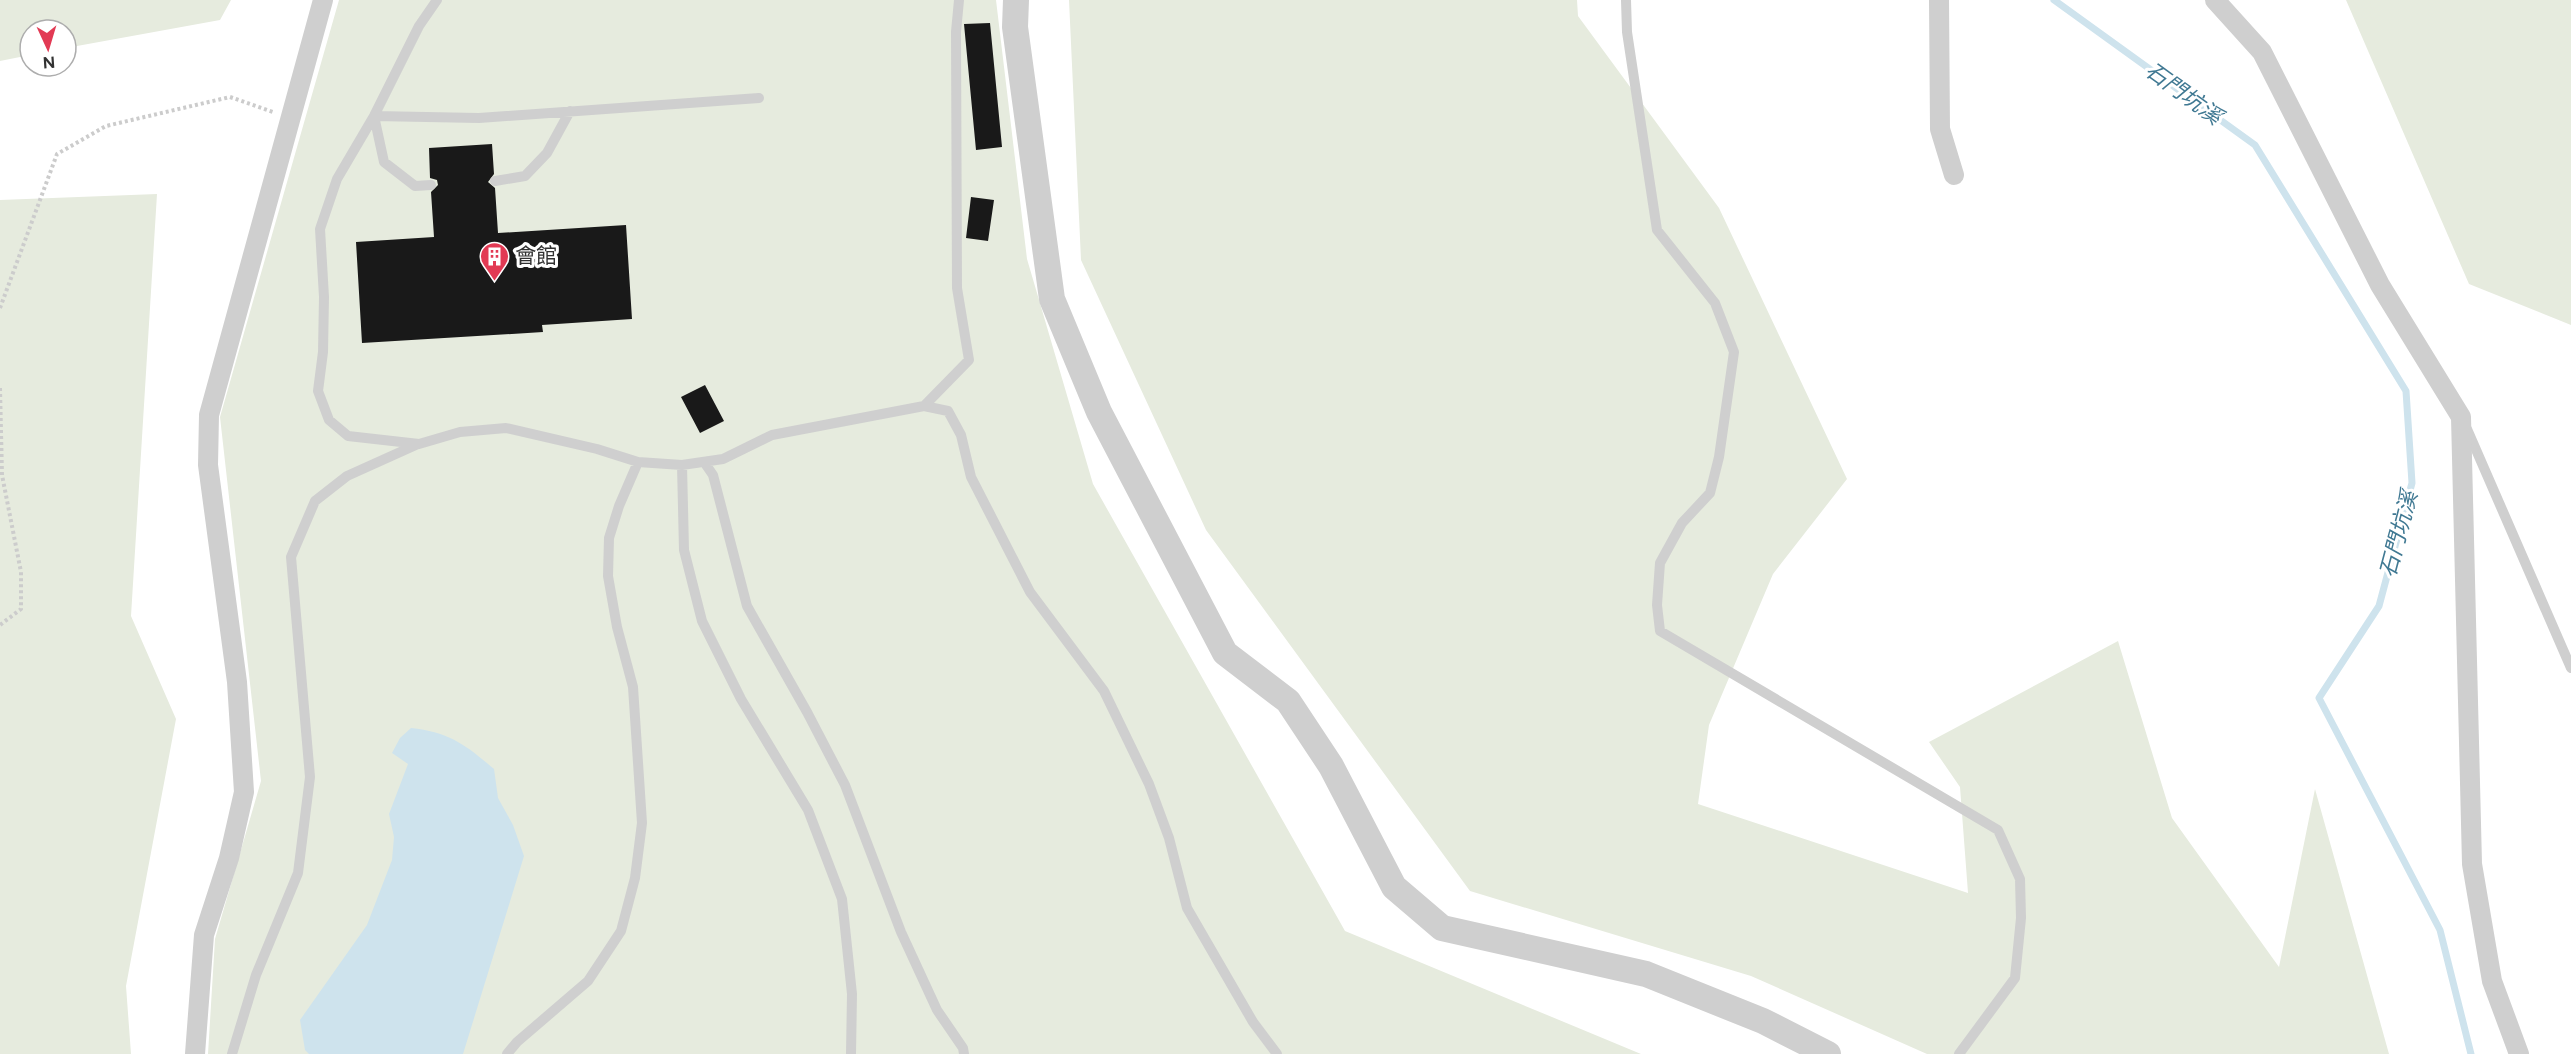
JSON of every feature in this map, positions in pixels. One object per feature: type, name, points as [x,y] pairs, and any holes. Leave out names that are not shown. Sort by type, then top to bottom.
[{"type":"street","points":[[195,1054],[204,935],[229,858],[244,792],[237,682],[208,465],[209,415],[323,0]]},
{"type":"street","points":[[1016,0],[1015,27],[1052,299],[1099,412],[1225,653],[1288,701],[1331,766],[1394,887],[1442,928],[1646,974],[1763,1021],[1828,1054]]},
{"type":"street","points":[[1939,0],[1940,129],[1954,175]]},
{"type":"street","points":[[2215,0],[2262,52],[2380,285],[2461,417],[2472,864],[2492,981],[2519,1054]]},
{"type":"lane","points":[[419,444],[348,436],[329,420],[318,391],[324,308],[320,229],[337,179],[374,116],[419,26],[437,0]]},
{"type":"lane","points":[[924,406],[969,360],[957,288],[956,32],[959,0]]},
{"type":"lane","points":[[1626,0],[1627,32],[1657,230],[1715,303],[1734,352],[1719,457],[1710,494],[1682,523],[1660,563],[1657,605],[1660,631],[1998,830],[2020,879],[2020,918],[2015,978],[1959,1054]]},
{"type":"lane","points":[[374,116],[478,118],[759,98]]},
{"type":"lane","points":[[495,181],[525,176],[547,153],[570,111]]},
{"type":"lane","points":[[374,116],[384,162],[415,186],[431,184]]},
{"type":"lane","points":[[232,1054],[256,975],[298,873],[310,777],[291,557],[315,501],[347,476],[419,444],[460,432],[506,428],[597,449],[638,462],[682,465],[723,459],[772,435],[924,406],[948,411],[961,435],[971,477],[1030,592],[1104,691],[1149,784],[1169,838],[1187,908],[1252,1022],[1277,1054]]},
{"type":"lane","points":[[2461,417],[2571,668]]},
{"type":"lane","points":[[507,1054],[517,1042],[588,981],[621,931],[635,878],[642,823],[633,687],[617,627],[608,576],[609,538],[619,506],[638,462]]},
{"type":"lane","points":[[704,462],[713,476],[747,606],[845,785],[901,932],[937,1010],[963,1048],[964,1054]]},
{"type":"lane","points":[[682,465],[684,550],[702,621],[741,699],[808,810],[842,898],[852,994],[851,1054]]},
{"type":"path","points":[[0,308],[57,154],[106,126],[230,98],[291,118]]},
{"type":"path","points":[[0,388],[2,475],[21,572],[21,609],[0,625]]},
{"type":"shaded area","points":[[0,0],[231,0],[220,20],[78,46],[78,18],[18,18],[18,57],[0,61]]},
{"type":"shaded area","points":[[339,0],[996,0],[1027,259],[1093,484],[1345,931],[1641,1054],[208,1054],[215,939],[261,781],[220,417]]},
{"type":"shaded area","points":[[1069,0],[1577,0],[1578,16],[1719,208],[1847,479],[1773,574],[1709,725],[1698,804],[1968,893],[1960,787],[1929,742],[2118,641],[2172,818],[2279,967],[2315,789],[2389,1054],[1927,1054],[1751,976],[1470,891],[1206,530],[1081,260]]},
{"type":"shaded area","points":[[2346,0],[2571,0],[2571,325],[2469,284]]},
{"type":"shaded area","points":[[157,194],[131,616],[176,719],[126,986],[131,1054],[0,1054],[0,200]]},
{"type":"water","points":[[411,728],[447,736],[475,753],[494,769],[498,798],[513,825],[524,856],[463,1054],[309,1054],[305,1050],[300,1020],[367,925],[392,860],[394,837],[389,814],[408,764],[392,753],[400,738]]},
{"type":"building","points":[[990,23],[1002,147],[976,150],[964,24]]},
{"type":"building","name":"會館","points":[[492,144],[494,174],[488,182],[495,188],[498,233],[626,225],[632,319],[542,325],[543,332],[362,343],[356,242],[434,237],[431,192],[438,185],[437,180],[430,178],[429,148]]},
{"type":"building","points":[[971,197],[994,200],[988,241],[966,238]]},
{"type":"building","points":[[705,385],[724,421],[700,433],[681,397]]},
{"type":"waterway","name":"石門坑溪","points":[[2054,0],[2255,145],[2406,391],[2412,483],[2379,606],[2319,698],[2440,930],[2471,1054]]},
{"type":"place","name":"會館","points":[[494,282]]}]
